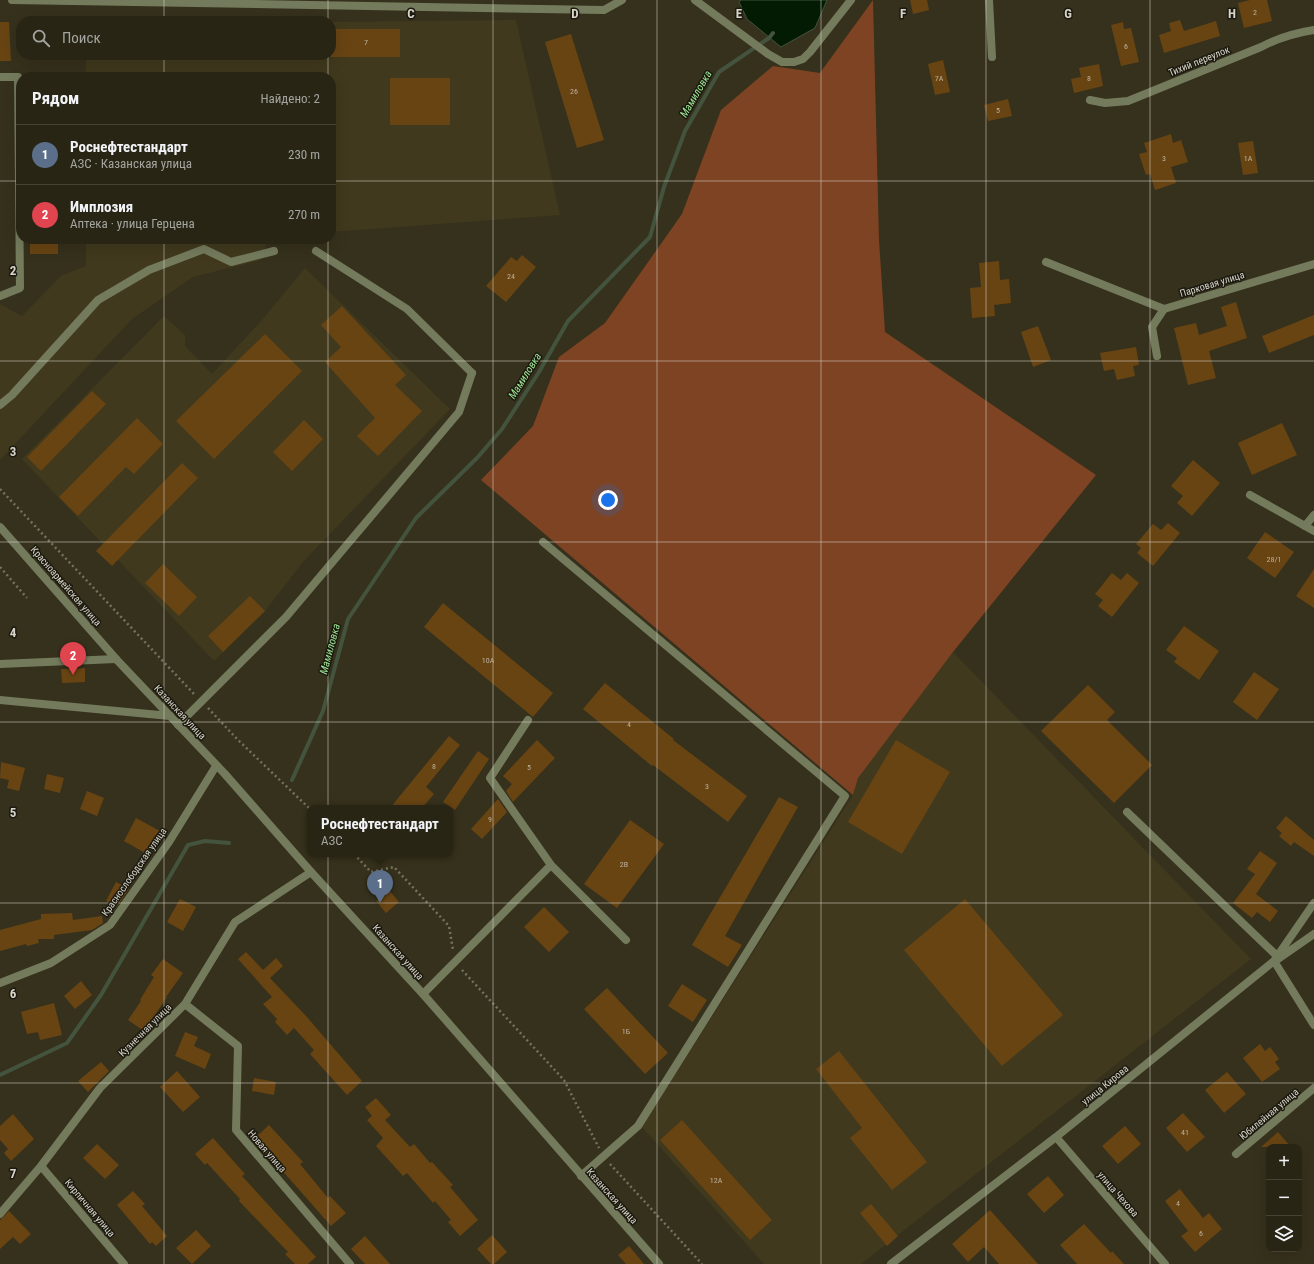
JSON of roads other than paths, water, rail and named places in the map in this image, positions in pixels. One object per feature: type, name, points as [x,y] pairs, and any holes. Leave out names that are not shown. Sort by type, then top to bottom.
[{"type":"street","points":[[12,0],[604,10],[622,0]]},
{"type":"street","points":[[695,0],[768,54],[782,62],[794,62],[803,58],[810,52],[851,0]]},
{"type":"street","points":[[989,0],[992,57]]},
{"type":"street","name":"Тихий переулок","points":[[1090,100],[1105,103],[1128,101],[1282,38],[1314,30]]},
{"type":"street","points":[[0,77],[16,77]]},
{"type":"street","points":[[0,296],[20,288],[20,244]]},
{"type":"street","points":[[0,405],[12,395],[98,300],[149,270],[204,249],[231,262],[274,251]]},
{"type":"street","points":[[178,725],[286,617],[459,412],[472,373],[407,309],[316,251]]},
{"type":"street","points":[[1046,262],[1164,309],[1152,327],[1157,356]]},
{"type":"street","name":"Парковая улица","points":[[1164,309],[1314,264]]},
{"type":"street","points":[[1250,495],[1314,531]]},
{"type":"street","points":[[1305,526],[1314,514]]},
{"type":"street","name":"Красноармейская улица","points":[[0,527],[116,658]]},
{"type":"street","points":[[543,542],[845,796],[638,1126],[581,1176]]},
{"type":"street","points":[[0,664],[116,658]]},
{"type":"street","name":"Казанская улица","points":[[116,658],[224,773],[311,872],[423,994],[659,1264]]},
{"type":"street","points":[[0,700],[170,716]]},
{"type":"street","points":[[528,720],[490,778],[551,865],[626,940]]},
{"type":"street","name":"Краснослободская улица","points":[[0,983],[51,963],[110,925],[169,842],[216,766]]},
{"type":"street","points":[[1127,812],[1275,959],[1314,1025]]},
{"type":"street","points":[[423,994],[551,865]]},
{"type":"street","name":"Кузнечная улица","points":[[0,1214],[41,1166],[100,1088],[185,1004],[235,922],[311,872]]},
{"type":"street","name":"улица Кирова","points":[[891,1264],[1056,1137],[1275,959],[1314,904]]},
{"type":"street","points":[[1275,959],[1314,934]]},
{"type":"street","name":"Новая улица","points":[[185,1004],[238,1046],[236,1130],[350,1264]]},
{"type":"street","name":"Юбилейная улица","points":[[1236,1154],[1314,1088]]},
{"type":"street","name":"улица Чехова","points":[[1056,1137],[1165,1264]]},
{"type":"street","name":"Кирпичная улица","points":[[41,1166],[124,1264]]},
{"type":"waterway","name":"Мамиловка","points":[[292,780],[323,711],[348,619],[416,518],[477,458],[502,429],[539,372],[568,321],[650,237],[664,187],[685,131],[719,72],[769,38],[773,33]]},
{"type":"waterway","points":[[0,1075],[67,1043],[101,995],[188,845],[205,841],[229,843]]},
{"type":"place","name":"Имплозия","points":[[73,675]]},
{"type":"place","name":"Роснефтестандарт","points":[[380,903]]}]
